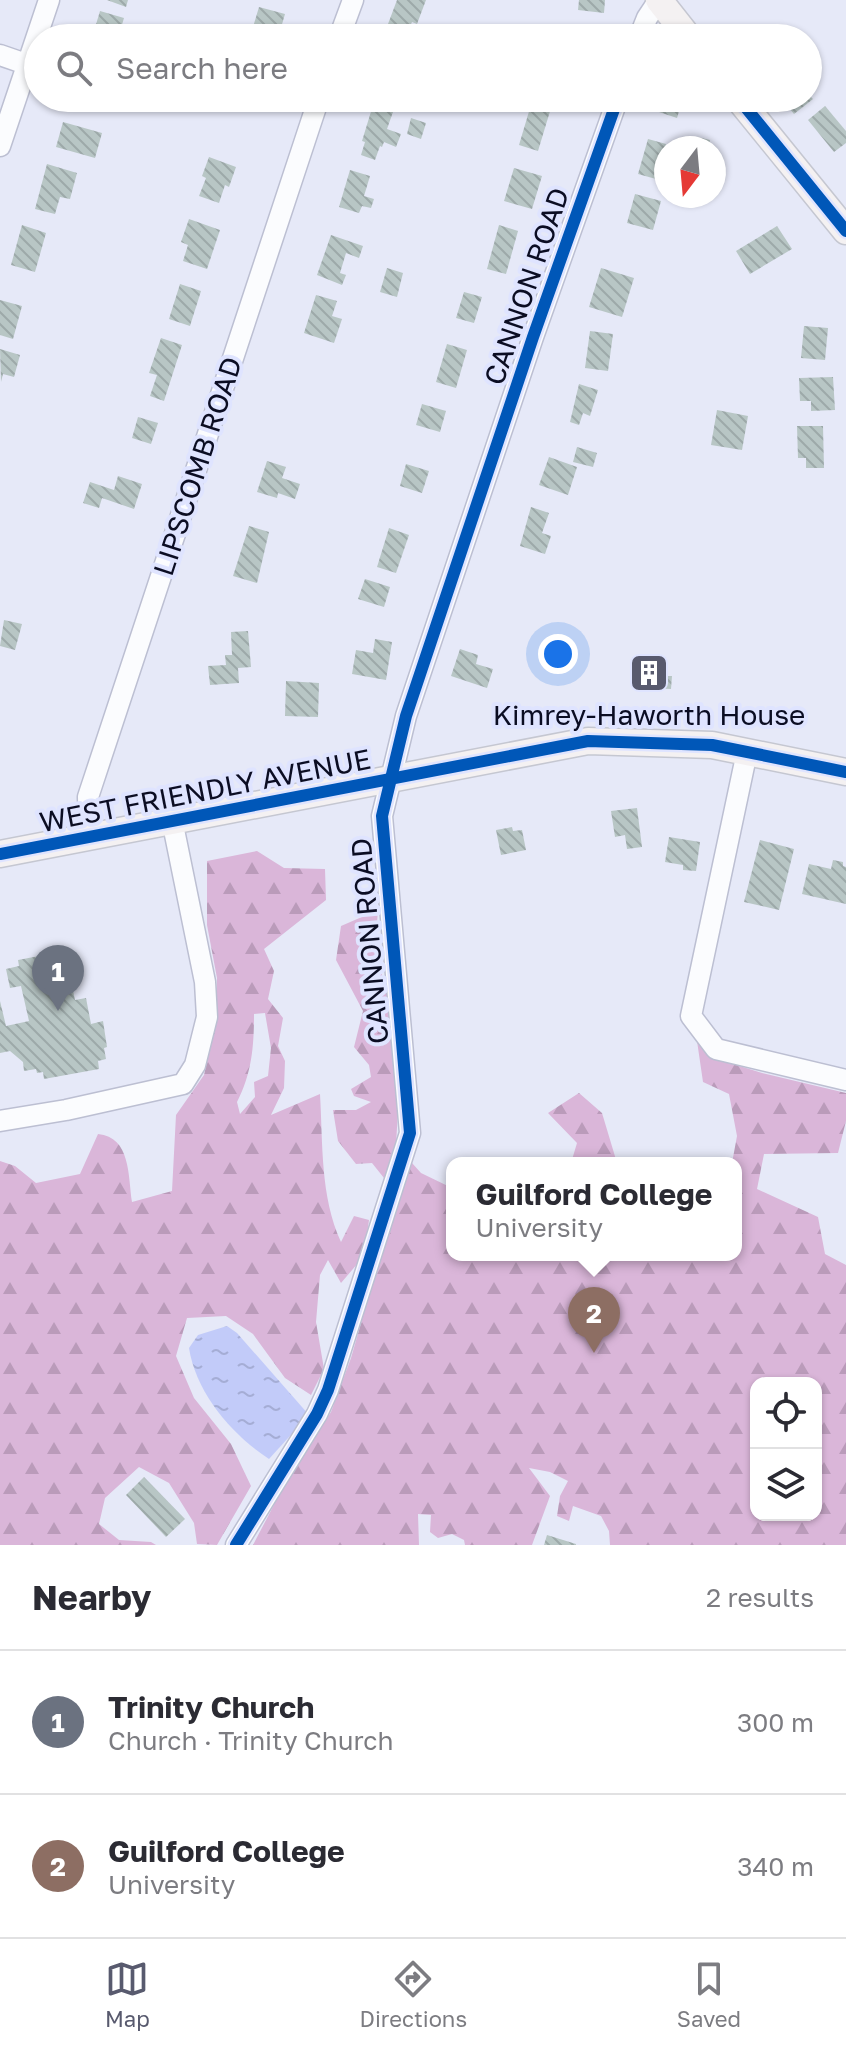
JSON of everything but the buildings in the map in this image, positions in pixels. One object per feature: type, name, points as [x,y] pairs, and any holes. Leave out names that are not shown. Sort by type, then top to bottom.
[{"type":"main road","points":[[659,0],[678,24]]},
{"type":"main road","points":[[749,112],[846,231]]},
{"type":"main road","name":"WEST FRIENDLY AVENUE","points":[[0,854],[588,741],[712,745],[846,772]]},
{"type":"street","points":[[40,24],[49,0]]},
{"type":"street","points":[[344,24],[353,0]]},
{"type":"street","points":[[645,24],[659,0]]},
{"type":"street","points":[[0,55],[24,63]]},
{"type":"street","points":[[0,146],[24,70]]},
{"type":"street","name":"LIPSCOMB ROAD","points":[[89,836],[88,797],[314,112]]},
{"type":"street","name":"CANNON ROAD","points":[[236,1545],[317,1414],[328,1390],[410,1133],[382,816],[411,701],[533,337],[613,112]]},
{"type":"street","points":[[747,752],[691,1016],[716,1049],[846,1080]]},
{"type":"street","points":[[0,1121],[183,1084],[195,1065],[207,1017],[205,982],[172,820]]},
{"type":"green space","points":[[257,851],[284,868],[325,869],[326,900],[264,949],[274,971],[268,999],[283,1018],[278,1046],[285,1061],[284,1088],[271,1115],[320,1094],[329,1206],[341,1242],[354,1216],[369,1220],[364,1256],[341,1283],[328,1260],[320,1275],[316,1322],[324,1369],[311,1395],[285,1378],[253,1334],[226,1316],[187,1318],[176,1356],[194,1398],[231,1444],[251,1486],[217,1545],[197,1544],[194,1523],[169,1483],[139,1467],[105,1498],[99,1524],[119,1540],[156,1545],[0,1545],[0,1161],[15,1166],[36,1183],[80,1174],[98,1134],[117,1142],[122,1150],[132,1202],[172,1191],[176,1115],[204,1075],[216,1021],[217,978],[207,925],[207,861]],"holes":[[[265,1013],[271,1048],[268,1076],[254,1082],[255,1097],[240,1114],[237,1102],[251,1059],[254,1014]]]},
{"type":"green space","points":[[378,910],[375,949],[388,997],[396,1054],[394,1076],[398,1110],[396,1145],[384,1178],[372,1163],[356,1164],[338,1141],[333,1110],[356,1110],[371,1102],[354,1096],[351,1089],[371,1077],[369,1065],[354,1047],[363,1011],[336,960],[341,926]]},
{"type":"green space","points":[[697,1041],[711,1057],[846,1093],[846,1121],[838,1153],[764,1154],[757,1189],[818,1217],[825,1254],[846,1265],[846,1545],[610,1545],[609,1531],[601,1516],[573,1506],[569,1521],[557,1516],[560,1496],[568,1481],[550,1472],[529,1468],[550,1496],[532,1545],[465,1545],[464,1540],[452,1534],[438,1538],[430,1532],[431,1515],[418,1514],[419,1545],[253,1545],[289,1476],[331,1412],[412,1163],[421,1173],[446,1185],[446,1261],[742,1261],[742,1157],[733,1157],[737,1136],[729,1094],[703,1082]]},
{"type":"green space","points":[[579,1093],[602,1113],[615,1157],[573,1157],[577,1143],[548,1113]]},
{"type":"water","points":[[227,1326],[237,1333],[309,1415],[269,1459],[229,1425],[208,1397],[193,1365],[189,1348],[198,1335]]},
{"type":"cycle path","points":[[236,1545],[317,1414],[328,1390],[410,1133],[382,816],[406,716],[533,337],[613,112]]},
{"type":"cycle path","points":[[749,112],[846,231]]},
{"type":"cycle path","points":[[0,854],[588,741],[712,745],[846,772]]},
{"type":"place","name":"Kimrey-Haworth House","points":[[649,673]]},
{"type":"place","name":"Trinity Church","points":[[58,1011]]},
{"type":"place","name":"Guilford College","points":[[594,1353]]}]
